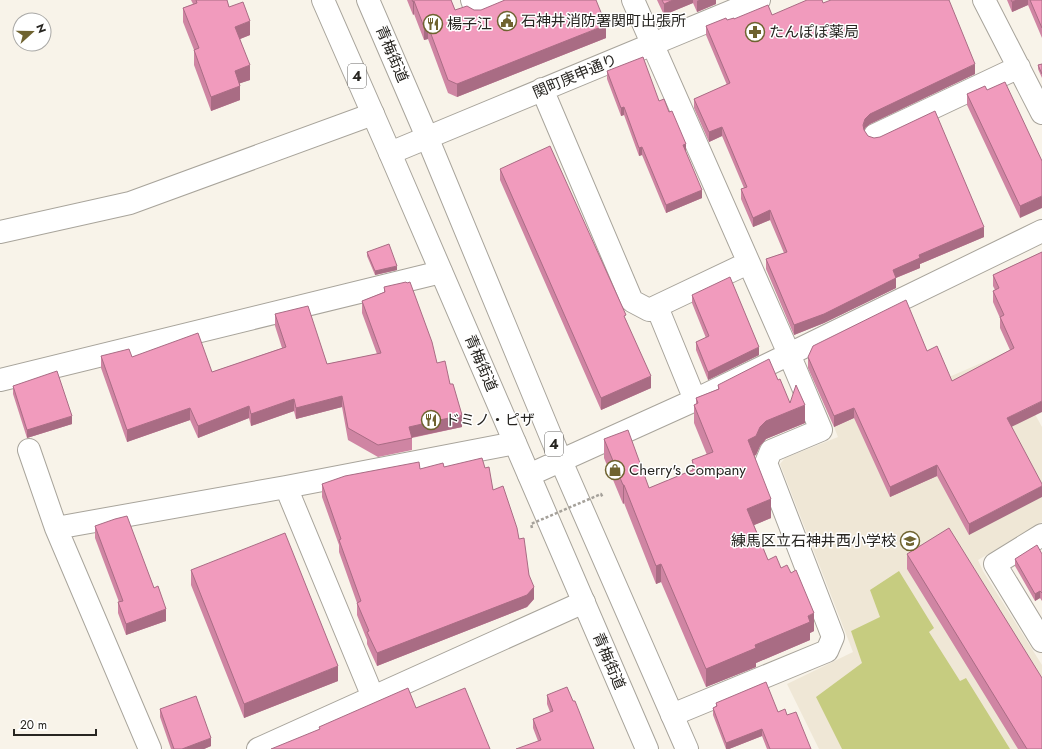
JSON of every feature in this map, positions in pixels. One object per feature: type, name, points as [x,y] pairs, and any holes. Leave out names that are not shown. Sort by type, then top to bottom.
[{"type":"street","name":"青梅街道","points":[[323,0],[442,272],[647,749]]},
{"type":"street","name":"青梅街道","points":[[368,0],[427,137],[561,461],[687,749]]},
{"type":"street","points":[[472,0],[476,11],[504,0]]},
{"type":"street","points":[[633,0],[821,430],[771,452],[766,463],[833,638],[827,651],[672,715]]},
{"type":"street","name":"関町庚申通り","points":[[390,153],[759,0]]},
{"type":"street","points":[[984,0],[1042,113]]},
{"type":"street","points":[[875,135],[1018,67]]},
{"type":"street","points":[[542,89],[632,301],[649,310],[748,263]]},
{"type":"street","points":[[0,232],[130,204],[373,114]]},
{"type":"street","points":[[528,475],[695,400],[1042,231]]},
{"type":"street","points":[[0,380],[442,272]]},
{"type":"street","points":[[657,307],[695,400]]},
{"type":"street","points":[[56,528],[286,487],[515,443]]},
{"type":"street","points":[[29,450],[56,528],[150,749]]},
{"type":"street","points":[[286,487],[373,697]]},
{"type":"street","points":[[1042,535],[995,564],[1042,642]]},
{"type":"street","points":[[258,749],[584,602]]},
{"type":"path","points":[[532,528],[530,524],[601,494],[603,498]]},
{"type":"shaded area","name":"練馬区立石神井西小学校","points":[[1002,354],[1042,427],[1042,522],[978,560],[983,571],[1042,665],[1042,749],[819,749],[787,684],[853,652],[780,464],[785,458],[838,437],[834,427]]},
{"type":"green space","points":[[899,571],[934,628],[929,632],[960,681],[966,678],[1010,749],[842,749],[816,697],[862,663],[851,631],[880,617],[870,590]]},
{"type":"building","points":[[196,0],[227,0],[229,7],[243,2],[250,21],[235,27],[250,65],[235,71],[240,86],[211,97],[194,50],[199,48],[183,8],[197,3]]},
{"type":"building","points":[[412,0],[451,0],[455,10],[467,6],[474,10],[481,10],[505,0],[596,0],[606,25],[457,84],[448,80],[428,26],[424,27],[414,1],[413,2]]},
{"type":"building","points":[[662,0],[673,0],[664,4]]},
{"type":"building","points":[[807,0],[822,0],[823,3],[831,0],[949,0],[975,64],[870,114],[865,119],[863,125],[868,136],[874,138],[880,137],[935,111],[984,227],[919,255],[920,258],[893,270],[896,278],[824,314],[794,325],[766,259],[787,252],[770,210],[753,218],[741,189],[747,187],[722,127],[709,132],[694,99],[730,83],[706,26],[726,18],[727,20],[734,19],[768,5],[772,15]]},
{"type":"building","points":[[1030,0],[1042,0],[1042,28]]},
{"type":"building","points":[[643,57],[659,101],[664,99],[669,112],[672,111],[686,144],[683,145],[702,190],[666,205],[642,147],[639,148],[624,107],[621,108],[607,71]]},
{"type":"building","points":[[1042,64],[1042,74],[1038,65]]},
{"type":"building","points":[[1005,82],[1042,161],[1042,196],[1020,206],[967,94],[985,86],[987,90]]},
{"type":"building","points":[[550,146],[626,315],[624,316],[651,376],[601,398],[500,169]]},
{"type":"building","points":[[389,244],[397,266],[375,271],[367,252]]},
{"type":"building","points":[[1042,252],[1042,401],[1007,418],[1042,486],[969,524],[937,465],[890,487],[854,408],[834,416],[808,357],[813,346],[906,300],[927,351],[937,346],[952,381],[1014,348],[1000,317],[1004,315],[993,291],[999,288],[993,275]]},
{"type":"building","points":[[730,277],[759,347],[708,372],[696,342],[709,336],[692,295]]},
{"type":"building","points":[[410,282],[432,342],[437,363],[445,361],[450,384],[453,384],[462,415],[409,427],[412,438],[378,445],[348,428],[342,396],[296,408],[294,399],[251,414],[249,406],[198,426],[190,408],[127,430],[101,356],[129,349],[132,357],[198,333],[212,372],[286,347],[275,314],[308,306],[327,364],[381,353],[362,301],[385,292],[384,287]]},
{"type":"building","points":[[769,359],[778,380],[780,379],[790,403],[796,385],[805,405],[766,421],[760,427],[756,436],[748,440],[771,499],[747,509],[768,560],[776,556],[781,568],[787,565],[791,573],[796,570],[814,613],[808,616],[810,622],[755,645],[756,648],[706,669],[661,564],[656,566],[604,439],[628,430],[649,488],[695,469],[692,460],[713,452],[694,405],[698,403],[696,398],[719,389],[718,385]]},
{"type":"building","points":[[57,371],[72,416],[27,430],[13,386]]},
{"type":"building","points":[[482,458],[485,468],[489,467],[493,490],[503,486],[517,528],[519,539],[524,538],[529,575],[534,587],[527,595],[377,653],[367,632],[369,631],[357,603],[361,601],[339,540],[341,539],[322,484],[345,476],[419,462],[420,469],[443,463],[444,467]]},
{"type":"building","points":[[127,516],[154,588],[158,586],[166,609],[126,624],[118,602],[123,601],[95,526]]},
{"type":"building","points":[[949,528],[1042,678],[1042,749],[1027,749],[907,554]]},
{"type":"building","points":[[285,533],[338,666],[244,704],[191,570]]},
{"type":"building","points":[[1037,545],[1042,554],[1042,593],[1040,591],[1035,594],[1015,559]]},
{"type":"building","points":[[766,682],[778,712],[785,709],[787,715],[796,712],[811,749],[770,749],[762,729],[726,743],[713,708],[717,706],[716,703]]},
{"type":"building","points":[[567,687],[573,701],[575,701],[594,749],[516,749],[541,740],[533,719],[553,711],[547,695]]},
{"type":"building","points":[[408,688],[416,708],[465,688],[490,749],[271,749],[320,729],[319,727]]},
{"type":"building","points":[[196,696],[211,738],[182,749],[174,749],[160,709]]},
{"type":"place","name":"石神井消防署関町出張所","points":[[507,21]]},
{"type":"place","name":"楊子江","points":[[433,24]]},
{"type":"place","name":"たんぽぽ薬局","points":[[755,32]]},
{"type":"place","name":"ドミノ・ピザ","points":[[431,420]]},
{"type":"place","name":"Cherry's Company","points":[[615,470]]},
{"type":"place","name":"練馬区立石神井西小学校","points":[[910,541]]}]
